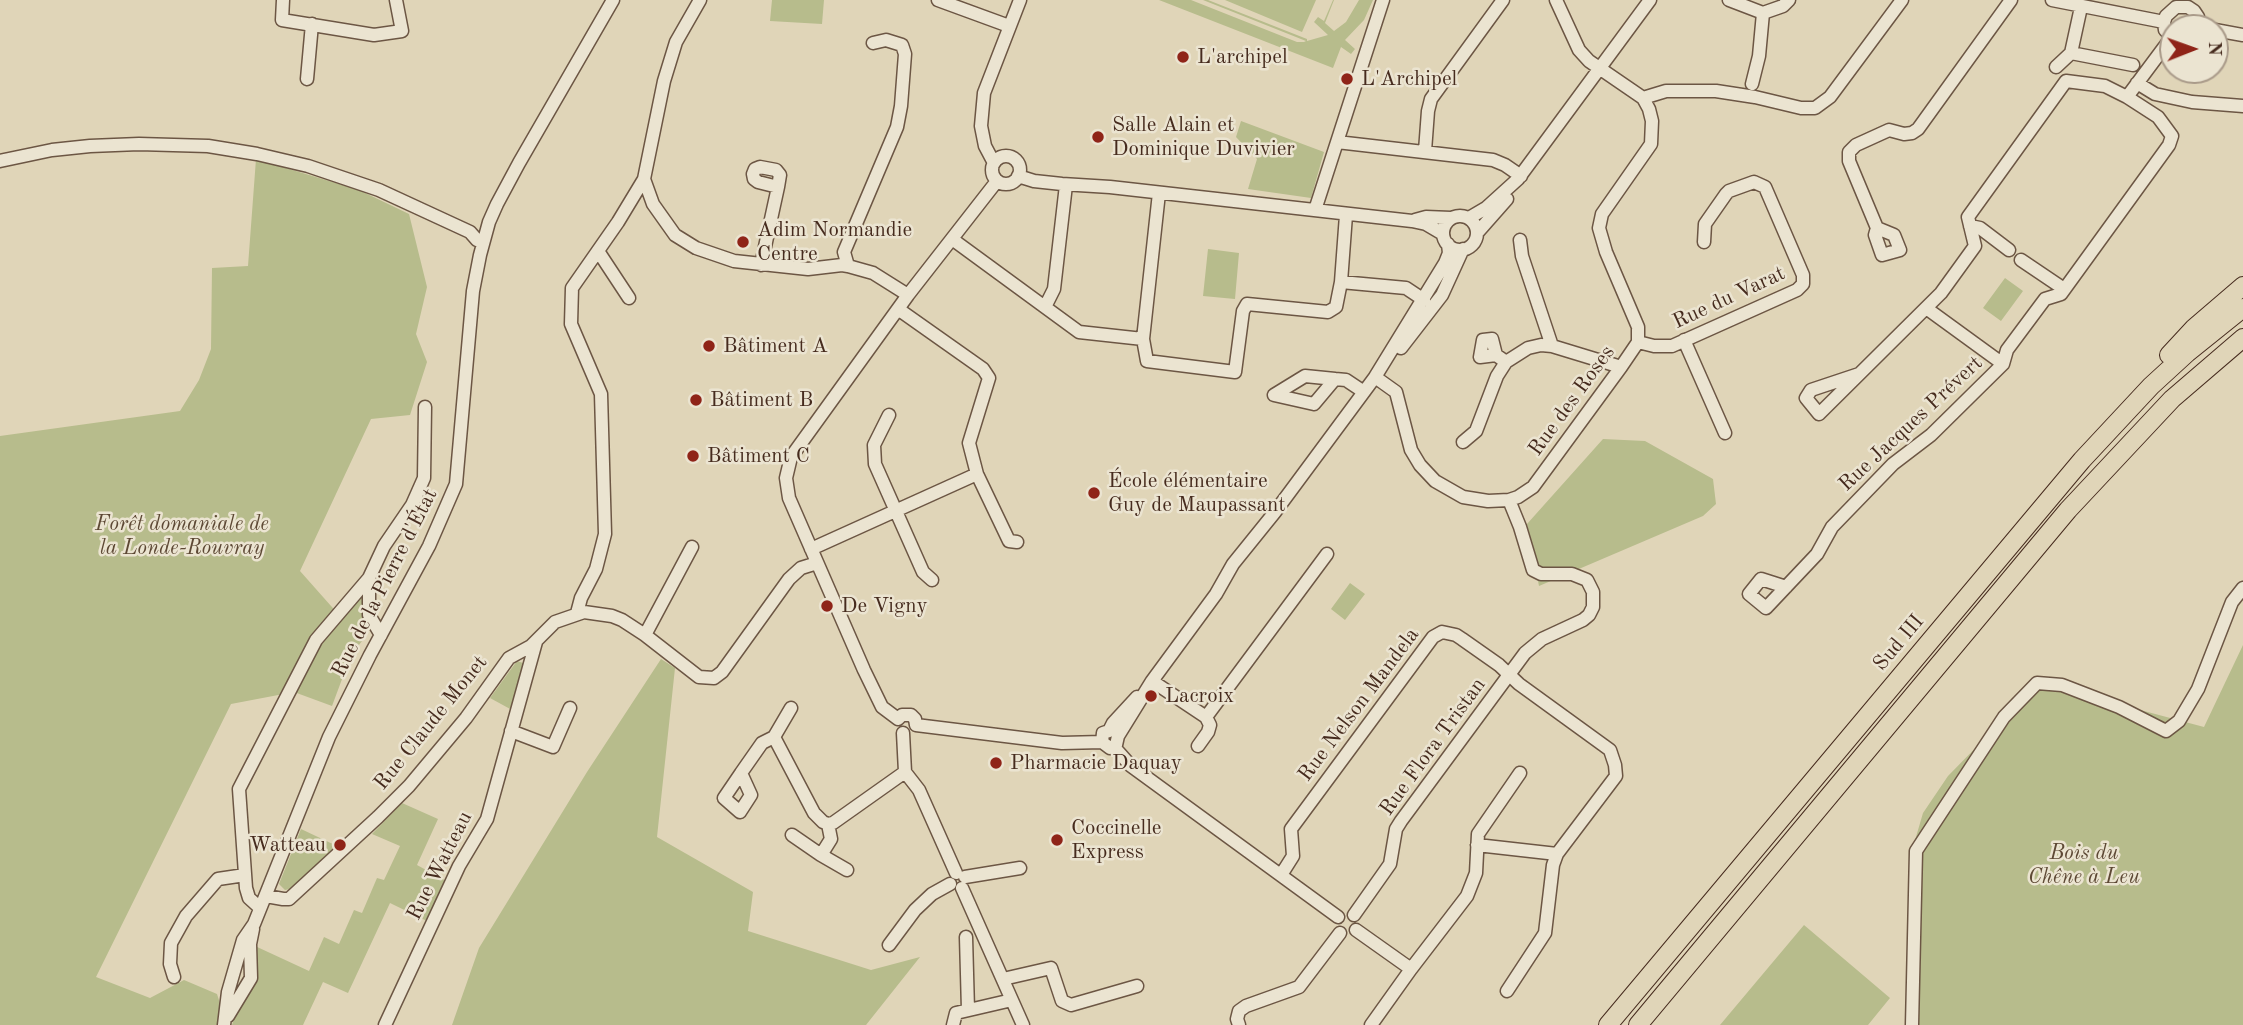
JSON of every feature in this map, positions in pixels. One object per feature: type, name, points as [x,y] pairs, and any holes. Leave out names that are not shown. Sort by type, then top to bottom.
[{"type":"highway","points":[[2081,460],[2140,387],[2194,328],[2243,286]]},
{"type":"highway","name":"Sud III","points":[[1608,1025],[2081,460],[2178,361],[2243,308]]},
{"type":"highway","points":[[1638,1025],[2068,510],[2172,398],[2243,338]]},
{"type":"street","points":[[283,0],[282,20],[374,35],[401,31],[396,0]]},
{"type":"street","name":"Rue de la Pierre d'État","points":[[225,1024],[228,992],[243,940],[254,924],[329,737],[429,546],[456,484],[473,291],[483,242],[497,204],[613,0]]},
{"type":"street","points":[[700,0],[676,42],[664,81],[643,179],[618,222],[572,288],[571,324],[601,394],[605,534],[596,569],[581,598],[578,613],[600,613],[622,620],[699,677],[710,678],[718,676],[789,579],[801,568],[817,564]]},
{"type":"street","points":[[937,0],[1009,26]]},
{"type":"street","points":[[994,163],[1001,157],[1014,159],[1019,167],[1018,176],[1009,184],[997,181],[992,174],[994,163],[985,146],[981,108],[984,93],[1020,0]]},
{"type":"street","points":[[1315,210],[1383,0]]},
{"type":"street","points":[[1424,151],[1427,111],[1431,99],[1503,0]]},
{"type":"street","points":[[1556,0],[1579,50],[1589,61],[1643,98],[1666,91],[1716,91],[1801,108],[1815,108],[1830,97],[1902,0]]},
{"type":"street","points":[[1111,739],[1216,594],[1255,548],[1275,512],[1364,391],[1442,295],[1464,249],[1473,243],[1477,233],[1507,199],[1520,177],[1650,0]]},
{"type":"street","points":[[1729,0],[1763,13],[1783,6],[1789,0]]},
{"type":"street","points":[[1877,228],[1849,161],[1849,152],[1856,145],[1889,130],[1904,134],[1918,129],[2011,0]]},
{"type":"street","points":[[2052,0],[2159,21]]},
{"type":"street","points":[[2168,14],[2170,10],[2189,3]]},
{"type":"street","points":[[2056,67],[2071,53],[2081,7]]},
{"type":"street","points":[[1752,84],[1759,56],[1763,13]]},
{"type":"street","points":[[307,79],[313,24]]},
{"type":"street","points":[[848,266],[844,252],[897,127],[901,106],[905,54],[902,45],[887,40],[873,43]]},
{"type":"street","points":[[2071,53],[2133,65]]},
{"type":"street","points":[[1858,374],[1941,293],[1975,246],[1968,216],[2066,81],[2105,86],[2127,97],[2159,55]]},
{"type":"street","points":[[2137,83],[2155,94],[2192,102],[2243,106]]},
{"type":"street","name":"Rue Jacques Prévert","points":[[1786,587],[1817,554],[1832,527],[1893,464],[1931,435],[2003,364],[2007,350],[2045,299],[2061,294],[2169,145],[2172,136],[2158,117],[2127,97]]},
{"type":"street","name":"Rue des Roses","points":[[1509,500],[1533,486],[1638,342],[1638,327],[1606,252],[1599,228],[1602,214],[1651,144],[1652,121],[1643,98]]},
{"type":"street","points":[[1337,142],[1493,160],[1520,177]]},
{"type":"street","points":[[0,161],[52,150],[139,144],[208,146],[257,154],[362,183],[470,232],[483,242]]},
{"type":"street","points":[[1018,176],[1066,185],[1412,220],[1426,224],[1455,249],[1464,249]]},
{"type":"street","points":[[1469,218],[1486,208],[1520,177]]},
{"type":"street","points":[[643,179],[653,204],[675,235],[696,248],[734,261],[761,265],[808,269],[848,266],[873,273],[908,295]]},
{"type":"street","points":[[898,719],[882,708],[789,498],[786,478],[791,457],[908,295],[997,181]]},
{"type":"street","name":"Rue du Varat","points":[[1638,342],[1654,346],[1672,346],[1797,290],[1803,284],[1803,275],[1765,187],[1754,182],[1726,194],[1705,223],[1704,242]]},
{"type":"street","points":[[1045,307],[1054,289],[1066,185]]},
{"type":"street","points":[[761,265],[778,187]]},
{"type":"street","points":[[1159,193],[1143,339],[1147,361],[1235,372],[1243,311],[1247,304],[1328,312],[1336,307],[1341,282],[1346,215]]},
{"type":"street","points":[[1412,220],[1460,216],[1469,218],[1477,233]]},
{"type":"street","points":[[1375,377],[1446,263],[1449,253],[1444,228],[1451,218]]},
{"type":"street","points":[[1970,226],[1980,228],[2009,250]]},
{"type":"street","points":[[952,239],[1079,332],[1143,339]]},
{"type":"street","points":[[1520,240],[1522,256],[1552,346]]},
{"type":"street","points":[[598,251],[629,299]]},
{"type":"street","points":[[2021,260],[2064,289]]},
{"type":"street","points":[[1341,282],[1406,288],[1424,300]]},
{"type":"street","points":[[1926,307],[2003,364]]},
{"type":"street","points":[[898,309],[983,369],[989,377],[969,443],[976,474],[1009,541],[1017,542]]},
{"type":"street","points":[[1684,340],[1725,433]]},
{"type":"street","points":[[1463,442],[1476,431],[1501,359],[1541,345],[1621,367]]},
{"type":"street","points":[[1375,377],[1396,392],[1411,450],[1434,481],[1462,497],[1488,501],[1509,500]]},
{"type":"street","points":[[1335,379],[1346,380],[1364,391]]},
{"type":"street","points":[[260,908],[249,898],[245,875],[240,789],[316,640],[369,578],[384,546],[412,505],[424,478],[425,408]]},
{"type":"street","points":[[889,415],[874,445],[875,464],[923,572],[932,580]]},
{"type":"street","points":[[811,549],[976,474]]},
{"type":"street","name":"Rue Flora Tristan","points":[[1354,915],[1390,864],[1396,829],[1401,821],[1509,674],[1532,645],[1585,618],[1593,607],[1591,585],[1579,577],[1565,573],[1541,575],[1533,570],[1521,527],[1509,500]]},
{"type":"street","points":[[645,635],[692,547]]},
{"type":"street","points":[[1206,717],[1327,554]]},
{"type":"street","points":[[369,578],[369,615],[381,635]]},
{"type":"street","points":[[1912,1025],[1916,851],[2004,718],[2037,683],[2062,685],[2119,707],[2166,731],[2179,721],[2198,689],[2232,602],[2243,588]]},
{"type":"street","name":"Rue Claude Monet","points":[[266,895],[289,898],[379,817],[466,719],[509,658],[531,646],[555,622],[578,613]]},
{"type":"street","name":"Rue Nelson Mandela","points":[[1281,875],[1293,856],[1291,829],[1433,637],[1442,632],[1456,635],[1499,665],[1519,684],[1610,750],[1616,776],[1557,854]]},
{"type":"street","name":"Rue Watteau","points":[[385,1025],[459,866],[487,819],[537,638]]},
{"type":"street","points":[[1152,681],[1206,717],[1210,724],[1208,732],[1198,747]]},
{"type":"street","points":[[511,731],[552,747],[570,708]]},
{"type":"street","points":[[741,773],[762,743],[774,737],[791,708]]},
{"type":"street","points":[[903,733],[913,731],[916,725],[911,715],[902,715],[897,726],[903,733],[905,772],[919,790],[1023,1025]]},
{"type":"street","points":[[916,725],[1062,743],[1111,739]]},
{"type":"street","points":[[774,737],[814,813],[822,822],[828,824],[905,772]]},
{"type":"street","points":[[1111,739],[1132,766],[1338,918],[1340,933]]},
{"type":"street","points":[[1371,1025],[1467,895],[1476,873],[1478,834],[1520,773]]},
{"type":"street","points":[[821,855],[831,839],[828,824]]},
{"type":"street","points":[[792,835],[847,870]]},
{"type":"street","points":[[1477,845],[1557,854],[1553,864],[1545,933],[1507,991]]},
{"type":"street","points":[[889,945],[915,910],[932,894],[958,880],[1020,867]]},
{"type":"street","points":[[174,977],[170,964],[171,943],[186,916],[218,879],[245,875]]},
{"type":"street","points":[[1338,918],[1354,915],[1356,930]]},
{"type":"street","points":[[225,1024],[251,978],[250,944],[254,924]]},
{"type":"street","points":[[1239,1025],[1239,1011],[1245,1006],[1299,987],[1340,933],[1356,930],[1410,969]]},
{"type":"street","points":[[966,937],[968,1010]]},
{"type":"street","points":[[1003,979],[1051,968],[1062,1001],[1071,1005],[1137,986]]},
{"type":"street","points":[[953,1025],[956,1013],[1012,1000]]},
{"type":"green space","points":[[772,0],[824,0],[822,24],[770,21]]},
{"type":"green space","points":[[1159,0],[1191,0],[1297,42],[1304,42],[1306,41],[1203,0],[1307,41],[1328,35],[1314,22],[1318,17],[1324,21],[1333,0],[1325,23],[1334,31],[1346,22],[1359,0],[1373,0],[1364,20],[1345,40],[1355,49],[1351,54],[1341,47],[1333,68]]},
{"type":"green space","points":[[1225,0],[1316,0],[1302,32]]},
{"type":"green space","points":[[1241,121],[1324,152],[1311,198],[1248,189],[1257,159],[1236,137]]},
{"type":"green space","name":"Forêt domaniale de la Londe-Rouvray","points":[[256,159],[359,190],[409,214],[427,287],[416,334],[427,362],[410,415],[371,419],[300,571],[339,615],[362,594],[371,603],[366,636],[351,655],[332,706],[294,692],[231,704],[96,977],[150,998],[184,980],[217,994],[227,1025],[0,1025],[0,436],[180,411],[199,380],[211,349],[212,268],[248,266]]},
{"type":"green space","points":[[1208,249],[1239,253],[1235,299],[1203,296]]},
{"type":"green space","points":[[2005,278],[2023,291],[2001,321],[1983,308]]},
{"type":"green space","points":[[1603,439],[1645,441],[1713,479],[1716,504],[1703,516],[1539,586],[1527,524]]},
{"type":"green space","points":[[1350,583],[1365,594],[1345,620],[1331,609]]},
{"type":"green space","name":"Bois du Chêne à Leu","points":[[2243,645],[2243,1025],[1914,1025],[1911,854],[1923,813],[1948,776],[2039,683],[2204,727]]},
{"type":"green space","points":[[661,659],[675,668],[657,837],[753,892],[748,931],[871,970],[920,957],[866,1025],[452,1025],[479,948],[587,772]]},
{"type":"green space","points":[[517,661],[523,663],[523,668],[512,710],[490,698]]},
{"type":"green space","points":[[402,803],[438,819],[417,865],[448,882],[429,922],[390,903],[348,993],[323,982],[303,1025],[232,1025],[238,1007],[254,986],[257,971],[255,946],[309,971],[324,937],[339,944],[354,910],[362,913],[377,878],[384,880],[400,846],[372,834]]},
{"type":"green space","points":[[301,829],[337,846],[290,889],[285,890],[279,884]]},
{"type":"green space","points":[[1804,925],[1890,998],[1868,1025],[1720,1025]]},
{"type":"place","name":"L'archipel","points":[[1183,57]]},
{"type":"place","name":"L'Archipel","points":[[1347,79]]},
{"type":"place","name":"Salle Alain et Dominique Duvivier","points":[[1098,137]]},
{"type":"place","name":"Adim Normandie Centre","points":[[743,242]]},
{"type":"place","name":"Bâtiment A","points":[[709,346]]},
{"type":"place","name":"Bâtiment B","points":[[696,400]]},
{"type":"place","name":"Bâtiment C","points":[[693,456]]},
{"type":"place","name":"École élémentaire Guy de Maupassant","points":[[1094,493]]},
{"type":"place","name":"De Vigny","points":[[827,606]]},
{"type":"place","name":"Lacroix","points":[[1151,696]]},
{"type":"place","name":"Pharmacie Daquay","points":[[996,763]]},
{"type":"place","name":"Coccinelle Express","points":[[1057,840]]},
{"type":"place","name":"Watteau","points":[[340,845]]}]
